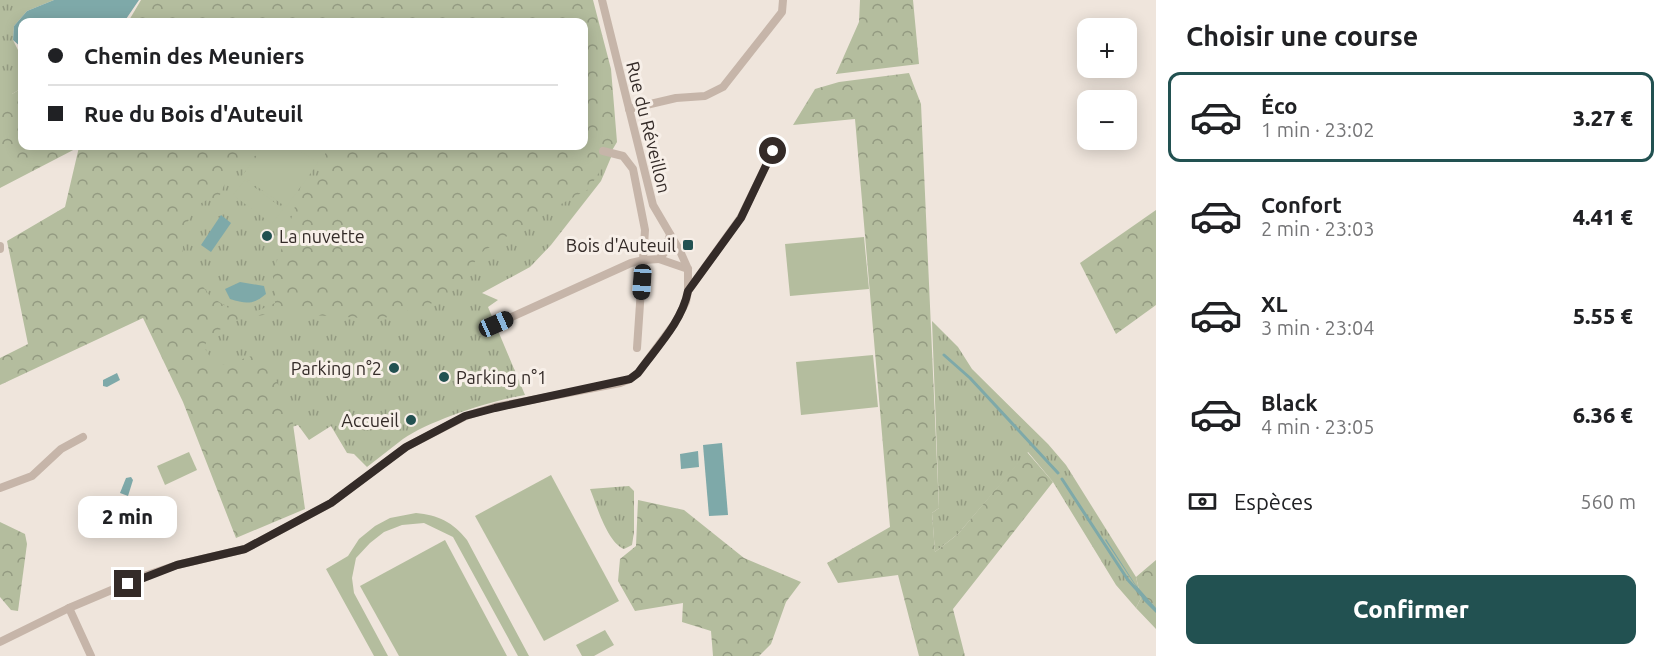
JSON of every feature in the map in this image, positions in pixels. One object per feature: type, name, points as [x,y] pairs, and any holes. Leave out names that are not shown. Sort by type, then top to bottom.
[{"type":"street","name":"Rue du Réveillon","points":[[69,608],[177,565],[245,549],[331,503],[406,447],[465,416],[630,379],[638,373],[675,323],[686,302],[688,269],[653,205],[602,0]]},
{"type":"street","points":[[628,109],[676,98],[705,96],[723,87],[782,12],[783,0]]},
{"type":"street","points":[[688,291],[741,218],[774,149]]},
{"type":"street","points":[[603,151],[623,156],[633,169],[645,230],[637,348]]},
{"type":"street","points":[[659,259],[665,252],[670,235]]},
{"type":"street","points":[[496,324],[631,263],[659,259],[688,269]]},
{"type":"street","points":[[0,488],[32,476],[61,449],[83,437]]},
{"type":"street","points":[[0,642],[69,608],[91,656]]},
{"type":"green space","points":[[0,0],[54,0],[27,11],[21,18],[18,18],[14,26],[13,40],[18,50],[18,90],[12,94],[0,94]]},
{"type":"green space","points":[[141,0],[593,0],[611,69],[617,142],[589,189],[537,217],[479,254],[465,280],[439,301],[381,319],[276,313],[239,319],[210,335],[204,347],[215,365],[262,353],[291,410],[305,509],[236,538],[183,402],[143,318],[0,385],[0,358],[28,344],[7,241],[65,207],[78,150],[249,150],[228,176],[219,197],[194,207],[184,231],[182,258],[210,296],[230,309],[253,313],[275,303],[275,283],[272,274],[297,200],[319,174],[325,150],[588,150],[588,18],[130,18]]},
{"type":"green space","points":[[584,0],[587,18],[228,18]]},
{"type":"green space","points":[[860,0],[913,0],[919,64],[836,74],[859,22]]},
{"type":"green space","points":[[588,22],[612,155],[601,181],[551,245],[530,267],[482,293],[498,300],[488,307],[525,395],[479,406],[429,425],[403,439],[367,467],[354,454],[347,453],[331,426],[309,440],[298,425],[292,427],[206,376],[93,150],[588,150]]},
{"type":"green space","points":[[909,73],[921,104],[939,508],[932,513],[935,552],[958,534],[1027,452],[1053,482],[953,609],[965,656],[919,656],[898,575],[838,583],[827,563],[890,527],[855,119],[793,125],[815,89],[839,82]]},
{"type":"green space","points":[[18,90],[18,150],[73,150],[0,188],[0,94],[12,94]]},
{"type":"green space","points":[[261,150],[299,150],[318,163],[286,207],[242,176]]},
{"type":"green space","points":[[245,180],[283,209],[272,224],[233,195]]},
{"type":"green space","points":[[1156,210],[1156,305],[1116,334],[1080,263]]},
{"type":"green space","points":[[864,237],[869,289],[790,296],[785,244]]},
{"type":"green space","points":[[932,321],[958,347],[972,369],[1048,444],[1066,465],[1136,577],[1141,598],[1136,608],[1116,585],[1053,482],[1028,452],[958,534],[935,552],[932,513],[939,508]]},
{"type":"green space","points":[[873,355],[878,407],[801,415],[796,362]]},
{"type":"green space","points":[[189,452],[197,470],[165,485],[157,466]]},
{"type":"green space","points":[[551,475],[619,601],[544,641],[475,516]]},
{"type":"green space","points":[[629,486],[634,491],[634,532],[632,545],[624,549],[612,539],[599,514],[590,489]]},
{"type":"green space","points":[[638,500],[684,510],[744,558],[801,582],[786,602],[771,644],[759,656],[713,656],[711,631],[682,622],[683,603],[635,611],[618,581],[620,559],[636,546]]},
{"type":"green space","points":[[416,513],[444,520],[456,528],[467,540],[529,656],[518,656],[453,537],[424,523],[402,525],[384,532],[356,558],[352,578],[354,593],[388,656],[374,656],[326,569],[348,556],[359,539],[375,526],[390,518]]},
{"type":"green space","points":[[0,522],[25,534],[27,544],[18,611],[11,610],[0,597]]},
{"type":"green space","points":[[445,540],[507,656],[399,656],[360,586]]},
{"type":"green space","points":[[1156,560],[1156,629],[1136,608],[1141,598],[1136,577]]},
{"type":"green space","points":[[605,630],[614,645],[594,656],[582,656],[576,645]]},
{"type":"water","points":[[54,0],[139,0],[127,18],[21,18],[27,11]]},
{"type":"water","points":[[18,21],[18,44],[13,40],[14,26]]},
{"type":"water","points":[[221,215],[231,223],[211,252],[201,245]]},
{"type":"water","points":[[240,282],[264,286],[266,294],[249,302],[230,299],[225,289]]},
{"type":"water","points":[[117,373],[120,380],[107,387],[103,386],[103,380]]},
{"type":"water","points":[[722,443],[728,515],[709,516],[703,445]]},
{"type":"water","points":[[698,451],[699,467],[681,469],[680,454]]},
{"type":"water","points":[[131,477],[133,480],[128,496],[120,493],[126,478]]},
{"type":"water","points":[[1106,539],[1135,584],[1156,608],[1156,613],[1142,599],[1143,597]]},
{"type":"waterway","points":[[944,355],[970,378],[1058,473]]},
{"type":"waterway","points":[[1062,479],[1128,580],[1146,600]]},
{"type":"place","name":"La nuvette","points":[[267,236]]},
{"type":"place","name":"Bois d'Auteuil","points":[[688,245]]},
{"type":"place","name":"Parking n°2","points":[[394,368]]},
{"type":"place","name":"Parking n°1","points":[[444,377]]},
{"type":"place","name":"Accueil","points":[[411,420]]},
{"type":"route","points":[[128,584],[177,565],[245,549],[331,503],[406,447],[465,416],[630,379],[638,373],[675,323],[686,302],[688,291],[741,218],[773,151]]}]
